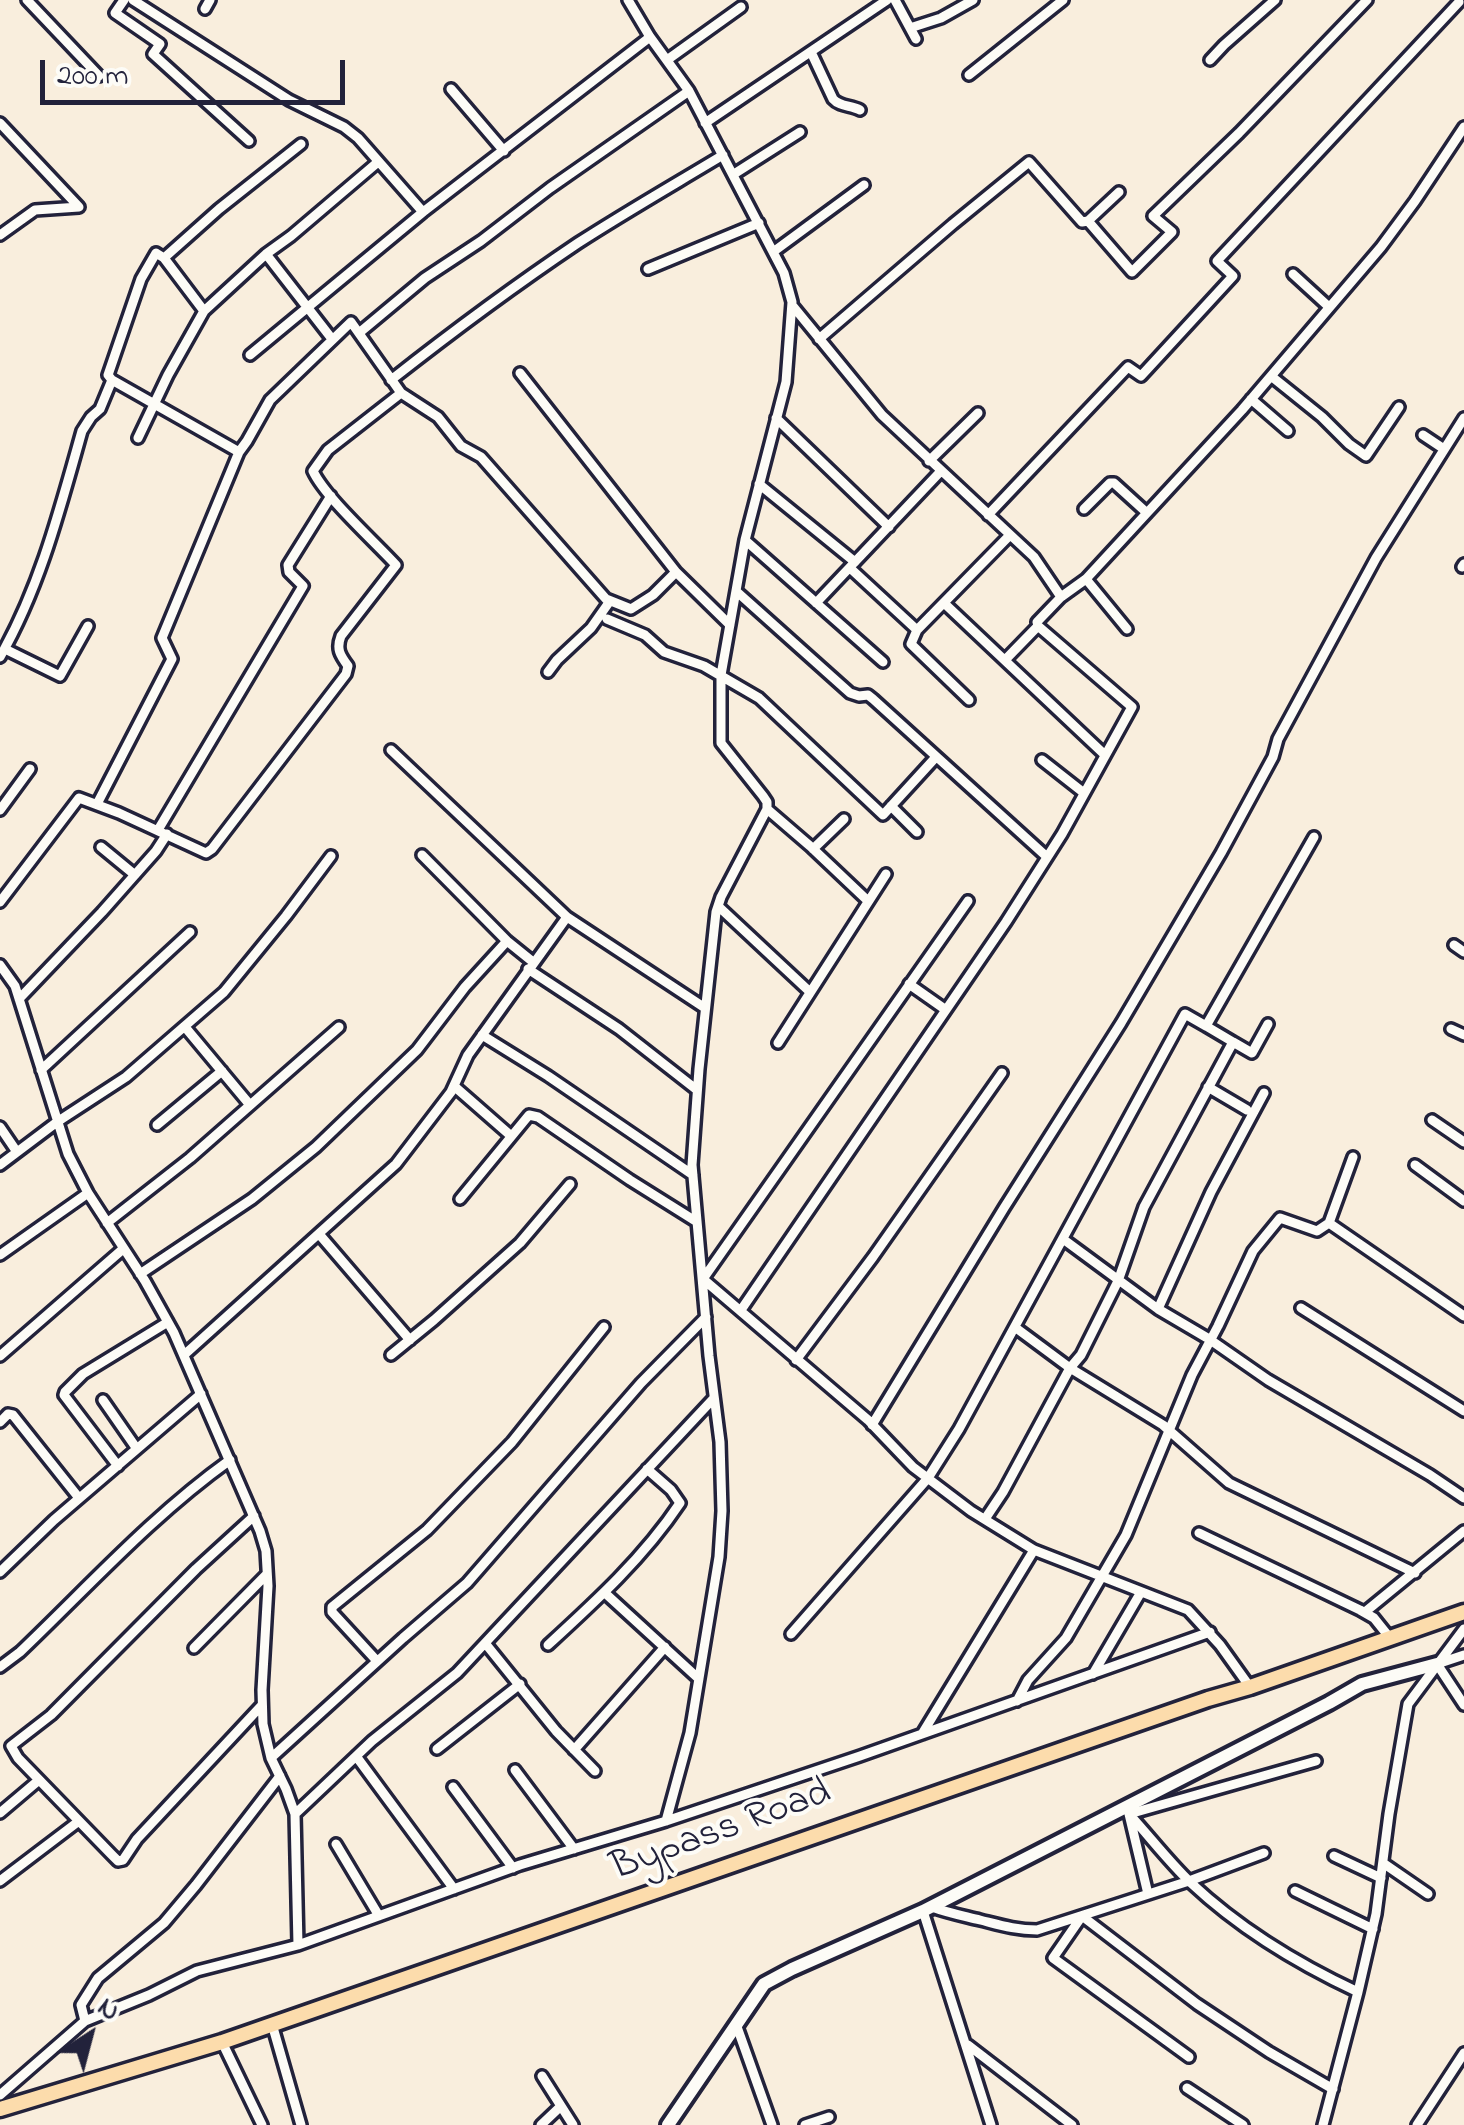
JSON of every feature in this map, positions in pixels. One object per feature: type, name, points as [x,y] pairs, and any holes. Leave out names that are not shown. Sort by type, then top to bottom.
[{"type":"main road","name":"Bypass Road","points":[[0,2109],[222,2042],[1464,1612]]},
{"type":"street","points":[[27,0],[99,76]]},
{"type":"street","points":[[124,0],[114,13],[160,44],[153,54],[249,140]]},
{"type":"street","points":[[133,0],[290,100],[344,127],[423,212]]},
{"type":"street","points":[[705,123],[891,0],[916,40]]},
{"type":"street","points":[[910,28],[941,18],[974,0]]},
{"type":"street","points":[[969,75],[1063,0]]},
{"type":"street","points":[[1210,60],[1276,0]]},
{"type":"street","points":[[1088,222],[1132,272],[1172,232],[1154,216],[1366,0]]},
{"type":"street","points":[[631,2],[690,91],[784,273],[792,305],[786,382],[745,540],[721,675],[721,744],[767,802],[767,810],[718,906],[705,1008],[693,1176],[720,1442],[722,1511],[719,1558],[690,1733],[666,1821]]},
{"type":"street","points":[[988,515],[1128,367],[1140,376],[1206,306],[1232,276],[1217,261],[1460,3]]},
{"type":"street","points":[[667,60],[741,7]]},
{"type":"street","points":[[250,356],[423,212],[650,36]]},
{"type":"street","points":[[811,52],[833,99],[860,110]]},
{"type":"street","points":[[451,89],[504,151]]},
{"type":"street","points":[[359,333],[426,278],[690,91]]},
{"type":"street","points":[[0,123],[79,206],[35,210],[0,235]]},
{"type":"street","points":[[741,1310],[1047,857],[1132,707],[1036,622],[1086,579],[1271,376],[1381,247],[1464,127]]},
{"type":"street","points":[[734,174],[800,132]]},
{"type":"street","points":[[164,258],[301,144]]},
{"type":"street","points":[[391,380],[481,310],[579,243],[724,155]]},
{"type":"street","points":[[138,438],[204,311],[378,162]]},
{"type":"street","points":[[819,339],[1029,162],[1082,222],[1088,222],[1120,192]]},
{"type":"street","points":[[773,252],[864,185]]},
{"type":"street","points":[[648,270],[758,223]]},
{"type":"street","points":[[204,311],[156,253],[140,279],[108,374],[112,380],[238,452]]},
{"type":"street","points":[[266,254],[332,339]]},
{"type":"street","points":[[1293,274],[1329,307]]},
{"type":"street","points":[[792,305],[882,416],[1034,558],[1061,597]]},
{"type":"street","points":[[96,804],[172,659],[162,638],[238,452],[270,400],[351,322],[400,393],[438,418],[461,446],[481,457],[606,599],[631,609],[652,596],[676,572]]},
{"type":"street","points":[[520,373],[676,572],[730,625]]},
{"type":"street","points":[[1271,376],[1366,456],[1399,407]]},
{"type":"street","points":[[88,626],[60,676],[2,653],[19,624],[50,543],[82,431],[100,409],[112,380]]},
{"type":"street","points":[[0,902],[79,798],[206,852],[212,850],[346,674],[348,666],[339,653],[341,636],[396,565],[331,496],[314,475],[314,466],[328,450],[400,393]]},
{"type":"street","points":[[1251,399],[1288,431]]},
{"type":"street","points":[[929,461],[978,414]]},
{"type":"street","points":[[776,418],[889,527]]},
{"type":"street","points":[[872,1424],[1121,1023],[1221,853],[1376,558],[1464,418]]},
{"type":"street","points":[[1423,434],[1444,449]]},
{"type":"street","points":[[816,603],[940,472]]},
{"type":"street","points":[[1084,508],[1114,483],[1147,513]]},
{"type":"street","points":[[760,484],[918,630]]},
{"type":"street","points":[[19,998],[156,851],[162,832],[303,586],[289,572],[288,565],[331,496]]},
{"type":"street","points":[[970,700],[910,644],[918,630],[1010,535]]},
{"type":"street","points":[[745,540],[883,662]]},
{"type":"street","points":[[1086,579],[1128,628]]},
{"type":"street","points":[[736,591],[850,694],[874,699],[1047,857]]},
{"type":"street","points":[[548,672],[591,628],[610,601]]},
{"type":"street","points":[[944,603],[1105,755]]},
{"type":"street","points":[[606,619],[760,698],[883,815],[936,757]]},
{"type":"street","points":[[1005,660],[1038,626]]},
{"type":"street","points":[[391,750],[567,917],[705,1008]]},
{"type":"street","points":[[1042,760],[1084,793]]},
{"type":"street","points":[[0,810],[30,769]]},
{"type":"street","points":[[891,806],[917,832]]},
{"type":"street","points":[[767,810],[868,901]]},
{"type":"street","points":[[813,849],[844,820]]},
{"type":"street","points":[[1206,1026],[1314,837]]},
{"type":"street","points":[[101,847],[135,875]]},
{"type":"street","points":[[422,855],[531,966],[698,1090]]},
{"type":"street","points":[[0,1165],[126,1077],[224,992],[331,856]]},
{"type":"street","points":[[778,1043],[886,874]]},
{"type":"street","points":[[703,1279],[968,901]]},
{"type":"street","points":[[718,906],[810,992]]},
{"type":"street","points":[[184,1355],[396,1164],[454,1086],[468,1055],[567,917]]},
{"type":"street","points":[[41,1070],[190,932]]},
{"type":"street","points":[[140,1274],[252,1200],[316,1147],[417,1050],[508,941]]},
{"type":"street","points":[[1454,945],[1464,952]]},
{"type":"street","points":[[2,972],[16,986],[68,1154],[168,1322],[266,1551],[262,1724],[270,1758],[294,1814],[298,1945]]},
{"type":"street","points":[[909,984],[946,1010]]},
{"type":"street","points":[[791,1634],[928,1478],[1016,1328],[1185,1014],[1252,1054],[1268,1024]]},
{"type":"street","points":[[185,1027],[250,1104]]},
{"type":"street","points":[[108,1224],[339,1027]]},
{"type":"street","points":[[1451,1029],[1464,1035]]},
{"type":"street","points":[[482,1036],[548,1076],[693,1176]]},
{"type":"street","points":[[985,1519],[1081,1354],[1118,1281],[1144,1207],[1233,1042]]},
{"type":"street","points":[[156,1125],[222,1071]]},
{"type":"street","points":[[796,1360],[1002,1072]]},
{"type":"street","points":[[454,1086],[510,1135]]},
{"type":"street","points":[[1208,1087],[1247,1110]]},
{"type":"street","points":[[1158,1309],[1211,1192],[1264,1093]]},
{"type":"street","points":[[460,1199],[529,1114],[697,1222]]},
{"type":"street","points":[[1432,1120],[1464,1142]]},
{"type":"street","points":[[0,1127],[17,1152]]},
{"type":"street","points":[[1017,1701],[1028,1680],[1066,1638],[1126,1535],[1168,1430],[1253,1251],[1280,1218],[1316,1231],[1329,1223],[1353,1157]]},
{"type":"street","points":[[1415,1166],[1464,1201]]},
{"type":"street","points":[[391,1355],[520,1243],[570,1184]]},
{"type":"street","points":[[0,1255],[88,1193]]},
{"type":"street","points":[[1329,1223],[1464,1316]]},
{"type":"street","points":[[319,1234],[410,1340]]},
{"type":"street","points":[[1062,1239],[1158,1309],[1268,1380],[1464,1498]]},
{"type":"street","points":[[0,1356],[123,1248]]},
{"type":"street","points":[[703,1279],[872,1424],[913,1466],[985,1519],[1034,1550],[1188,1610],[1210,1632],[1250,1688]]},
{"type":"street","points":[[1301,1308],[1464,1411]]},
{"type":"street","points":[[270,1758],[467,1584],[642,1383],[706,1317]]},
{"type":"street","points":[[118,1466],[65,1392],[83,1374],[168,1322]]},
{"type":"street","points":[[376,1662],[332,1612],[332,1607],[427,1530],[512,1442],[604,1327]]},
{"type":"street","points":[[1016,1328],[1070,1368],[1168,1430],[1229,1484],[1414,1573]]},
{"type":"street","points":[[0,1572],[79,1498],[201,1394]]},
{"type":"street","points":[[294,1814],[356,1756],[446,1682],[714,1398]]},
{"type":"street","points":[[103,1400],[137,1449]]},
{"type":"street","points":[[0,1422],[12,1415],[79,1498]]},
{"type":"street","points":[[0,1667],[59,1615],[145,1529],[230,1460]]},
{"type":"street","points":[[548,1644],[606,1593],[680,1503],[647,1470]]},
{"type":"street","points":[[0,1753],[51,1715],[254,1516]]},
{"type":"street","points":[[1365,1612],[1464,1531]]},
{"type":"street","points":[[1199,1533],[1365,1612],[1390,1638]]},
{"type":"street","points":[[922,1734],[1034,1550]]},
{"type":"street","points":[[194,1648],[268,1574]]},
{"type":"street","points":[[1093,1674],[1141,1592]]},
{"type":"street","points":[[606,1593],[699,1679]]},
{"type":"street","points":[[1324,2125],[1373,1929],[1408,1704],[1464,1629]]},
{"type":"street","points":[[0,2095],[85,2021],[150,1995],[197,1970],[298,1945],[513,1868],[666,1821],[1210,1632]]},
{"type":"street","points":[[485,1643],[556,1732],[595,1771]]},
{"type":"street","points":[[574,1750],[664,1646]]},
{"type":"street","points":[[668,2125],[764,1984],[1128,1810],[1362,1684],[1464,1654]]},
{"type":"street","points":[[1437,1664],[1464,1705]]},
{"type":"street","points":[[437,1749],[520,1684]]},
{"type":"street","points":[[11,1746],[78,1821],[118,1860],[124,1860],[136,1838],[262,1705]]},
{"type":"street","points":[[356,1756],[454,1889]]},
{"type":"street","points":[[1128,1810],[1316,1762]]},
{"type":"street","points":[[515,1770],[574,1849]]},
{"type":"street","points":[[85,2021],[81,2005],[98,1978],[164,1923],[280,1776]]},
{"type":"street","points":[[0,1813],[39,1780]]},
{"type":"street","points":[[453,1786],[513,1868]]},
{"type":"street","points":[[1128,1810],[1189,1881],[1252,1932],[1314,1971],[1358,1992]]},
{"type":"street","points":[[1128,1810],[1148,1894]]},
{"type":"street","points":[[0,1880],[78,1821]]},
{"type":"street","points":[[336,1844],[379,1916]]},
{"type":"street","points":[[927,1909],[1015,1930],[1037,1930],[1264,1853]]},
{"type":"street","points":[[1334,1856],[1381,1878]]},
{"type":"street","points":[[1383,1863],[1428,1894]]},
{"type":"street","points":[[1295,1891],[1373,1929]]},
{"type":"street","points":[[927,1909],[991,2125]]},
{"type":"street","points":[[1082,1916],[1052,1958],[1190,2057]]},
{"type":"street","points":[[1082,1916],[1198,2004],[1333,2089]]},
{"type":"street","points":[[272,2024],[301,2125]]},
{"type":"street","points":[[736,2024],[772,2125]]},
{"type":"street","points":[[222,2042],[262,2125]]},
{"type":"street","points":[[966,2044],[1072,2125]]},
{"type":"street","points":[[1417,2125],[1464,2053]]},
{"type":"street","points":[[542,2076],[574,2125]]},
{"type":"street","points":[[1187,2088],[1243,2125]]},
{"type":"street","points":[[540,2125],[561,2106]]},
{"type":"street","points":[[804,2125],[830,2117]]}]
